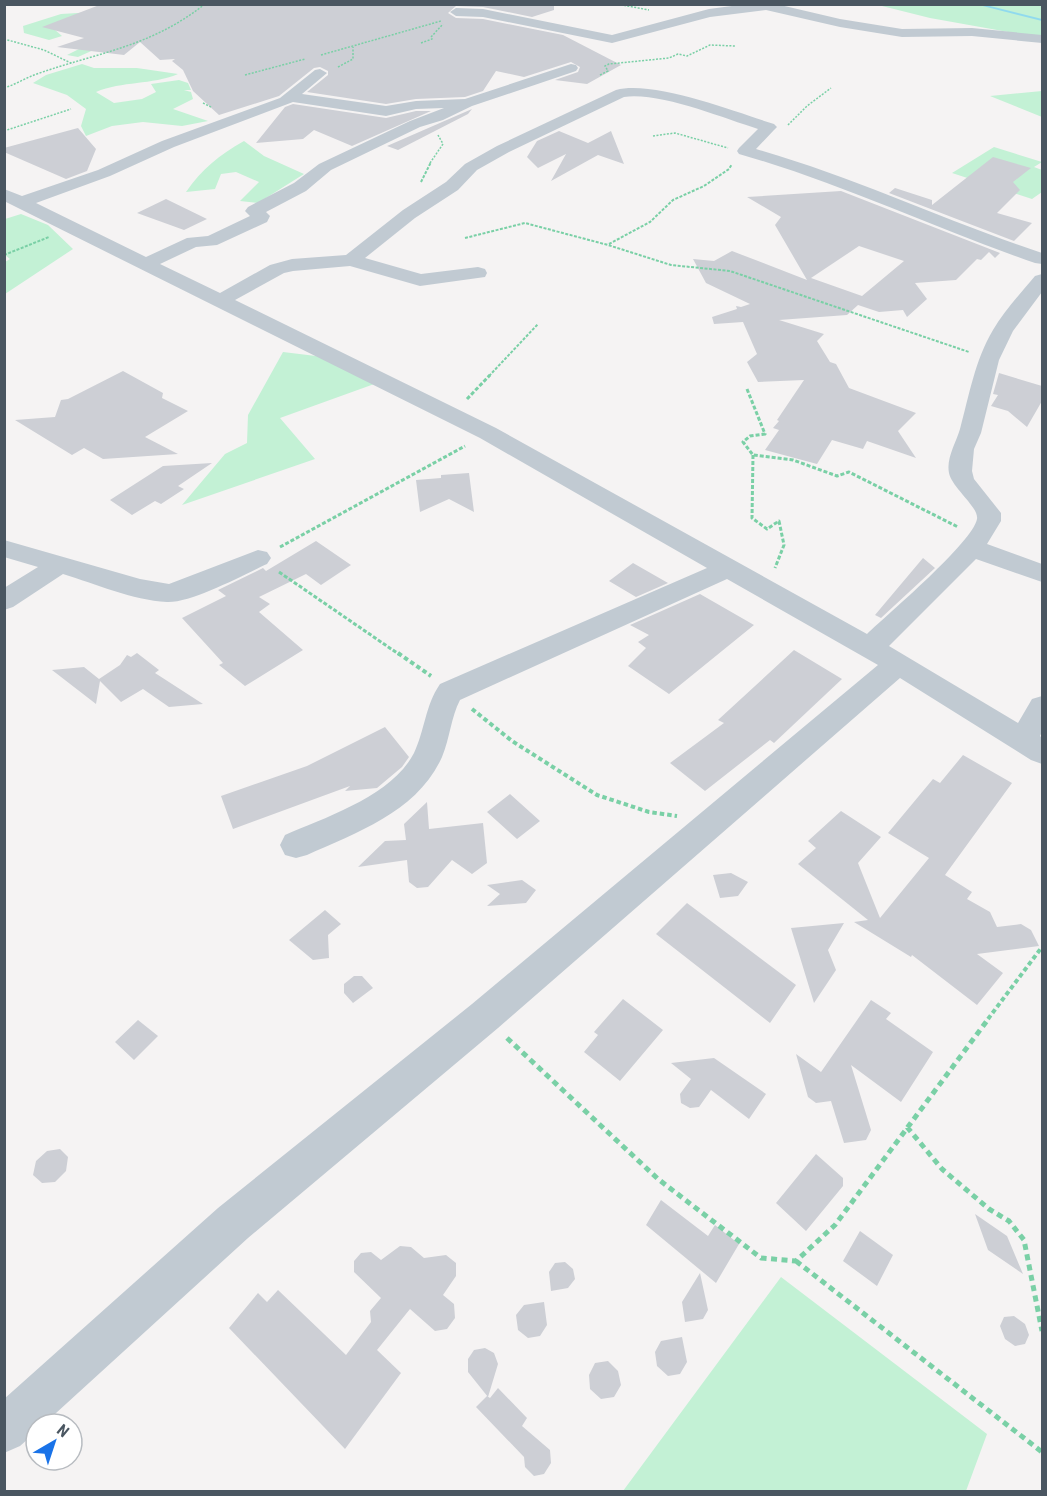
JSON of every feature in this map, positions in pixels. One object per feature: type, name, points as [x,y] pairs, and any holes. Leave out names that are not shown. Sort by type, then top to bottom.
[{"type":"street","points":[[454,16],[483,13],[614,39],[709,12],[766,6],[840,23],[902,33],[972,32],[1042,39]]},
{"type":"street","points":[[147,263],[193,242],[211,241],[261,218],[262,216],[254,211],[300,187],[325,167],[415,124],[438,117],[466,103],[571,68]]},
{"type":"street","points":[[12,200],[104,173],[168,144],[290,97],[320,74]]},
{"type":"street","points":[[351,260],[409,214],[453,186],[471,167],[503,149],[627,92],[637,91],[660,95],[769,127]]},
{"type":"street","points":[[290,97],[387,111],[416,105],[466,103]]},
{"type":"street","points":[[742,151],[769,127]]},
{"type":"street","points":[[742,151],[780,160],[831,177],[980,238],[1042,259]]},
{"type":"street","points":[[12,200],[74,227],[488,433],[884,656],[1033,746],[1042,706]]},
{"type":"street","points":[[221,300],[284,266],[351,260],[420,280],[444,279],[478,273]]},
{"type":"street","points":[[4,1430],[233,1223],[485,1016],[715,820],[884,656],[985,530],[989,521],[989,513],[963,480],[960,471],[963,449],[970,433],[989,360],[1003,330],[1042,280]]},
{"type":"street","points":[[974,543],[1042,573]]},
{"type":"street","points":[[4,548],[139,588],[169,593],[189,588],[258,558]]},
{"type":"street","points":[[4,601],[61,564]]},
{"type":"street","points":[[296,845],[378,806],[420,771],[440,721],[443,703],[450,692],[730,568]]},
{"type":"path","points":[[198,4],[204,5]]},
{"type":"path","points":[[4,88],[33,76],[141,43],[170,30],[204,5]]},
{"type":"path","points":[[421,43],[432,39],[435,32],[454,16]]},
{"type":"path","points":[[245,75],[354,47],[454,16]]},
{"type":"path","points":[[4,41],[44,50],[73,64]]},
{"type":"path","points":[[600,75],[608,71],[605,66],[609,64],[669,58],[678,54],[687,56],[710,45],[735,46]]},
{"type":"path","points":[[320,74],[351,62],[354,47]]},
{"type":"path","points":[[769,127],[782,128],[790,124],[807,106],[831,88]]},
{"type":"path","points":[[4,130],[71,109]]},
{"type":"path","points":[[438,117],[436,126],[443,144],[439,154],[422,172],[421,182],[453,186]]},
{"type":"path","points":[[608,244],[650,222],[673,200],[686,196],[729,169],[742,151],[675,133],[653,136]]},
{"type":"path","points":[[465,237],[525,223],[608,244],[670,265],[730,271],[912,331],[989,360]]},
{"type":"path","points":[[4,255],[74,227]]},
{"type":"path","points":[[452,414],[496,371],[538,324]]},
{"type":"path","points":[[747,389],[765,434],[750,436],[743,442],[753,455],[752,518],[767,529],[779,521],[784,545],[776,567],[762,586]]},
{"type":"path","points":[[258,558],[355,508],[488,433]]},
{"type":"path","points":[[753,455],[793,460],[837,476],[849,472],[974,543]]},
{"type":"path","points":[[258,558],[416,664],[512,741],[597,795],[649,812],[715,820]]},
{"type":"path","points":[[796,1261],[835,1225],[1042,946]]},
{"type":"path","points":[[485,1016],[658,1179],[761,1258],[796,1261],[1042,1452]]},
{"type":"path","points":[[907,1127],[942,1169],[989,1209],[1009,1221],[1024,1240],[1042,1332]]},
{"type":"green space","points":[[878,5],[1042,5],[1042,38],[930,18]]},
{"type":"green space","points":[[94,12],[149,25],[78,57],[67,55],[97,40],[54,29],[62,36],[49,40],[24,33],[23,26],[61,14]]},
{"type":"green space","points":[[82,64],[94,68],[137,68],[178,74],[96,92],[114,103],[142,99],[156,92],[151,84],[179,80],[188,83],[191,90],[184,90],[191,92],[193,99],[173,109],[208,121],[182,126],[143,122],[112,126],[86,136],[81,126],[86,109],[67,95],[33,83],[46,75]]},
{"type":"green space","points":[[1042,91],[1042,117],[990,96]]},
{"type":"green space","points":[[244,141],[264,156],[304,174],[258,203],[240,201],[259,182],[236,172],[221,174],[215,189],[186,192],[212,163]]},
{"type":"green space","points":[[994,147],[1042,162],[1034,167],[1042,170],[1042,192],[1032,199],[952,173]]},
{"type":"green space","points":[[21,214],[48,225],[73,249],[5,294],[5,262],[10,259],[5,255],[5,219]]},
{"type":"green space","points":[[283,352],[324,357],[377,383],[280,418],[315,459],[182,505],[225,454],[247,443],[248,415]]},
{"type":"green space","points":[[781,1277],[987,1434],[966,1491],[623,1491]]},
{"type":"building","points":[[102,4],[554,4],[554,10],[532,17],[483,7],[456,6],[448,13],[456,18],[483,19],[563,35],[621,65],[587,84],[555,80],[578,72],[580,67],[571,62],[524,77],[496,71],[483,91],[465,97],[416,99],[386,104],[307,92],[328,75],[328,71],[320,67],[314,68],[279,96],[219,115],[193,91],[183,70],[172,61],[175,59],[160,60],[140,42],[124,55],[57,47],[84,38],[42,27]]},
{"type":"building","points":[[293,104],[386,118],[416,111],[431,111],[352,146],[314,130],[303,139],[256,143],[285,107]]},
{"type":"building","points":[[472,109],[468,114],[398,150],[387,146]]},
{"type":"building","points":[[78,128],[96,149],[87,171],[66,179],[4,152],[4,148]]},
{"type":"building","points":[[559,131],[588,143],[611,131],[624,164],[598,155],[551,181],[566,154],[538,168],[527,157],[537,141]]},
{"type":"building","points":[[993,157],[1031,168],[1013,182],[1020,190],[997,213],[1032,223],[1014,241],[889,193],[895,188],[932,200],[932,205]]},
{"type":"building","points":[[841,191],[1000,253],[995,258],[989,252],[981,260],[977,259],[956,280],[915,283],[927,299],[907,317],[903,310],[879,312],[858,305],[847,315],[779,320],[824,334],[817,341],[830,362],[836,364],[849,388],[916,413],[898,431],[916,458],[867,441],[863,449],[832,440],[817,464],[765,450],[779,430],[773,428],[779,421],[777,420],[804,380],[758,382],[747,362],[757,354],[743,322],[714,324],[712,317],[737,309],[736,306],[750,304],[706,283],[693,259],[714,261],[732,251],[807,280],[775,225],[781,217],[747,197]],"holes":[[[859,246],[904,261],[862,296],[811,278]]]},
{"type":"building","points":[[166,199],[207,219],[184,230],[137,213]]},
{"type":"building","points":[[123,371],[163,393],[162,398],[188,411],[145,437],[178,454],[103,459],[84,448],[72,455],[15,420],[55,417],[61,400],[68,399]]},
{"type":"building","points":[[999,373],[1042,386],[1042,401],[1027,427],[1008,411],[991,406],[998,395],[993,394]]},
{"type":"building","points":[[212,463],[178,486],[184,489],[161,504],[155,501],[132,515],[110,500],[163,466]]},
{"type":"building","points":[[469,473],[474,512],[449,499],[420,512],[416,480]]},
{"type":"building","points":[[316,541],[351,565],[321,585],[306,574],[259,597],[270,604],[259,612],[303,650],[245,686],[219,665],[223,663],[182,618],[226,596],[218,590],[263,568],[266,571]]},
{"type":"building","points":[[923,558],[935,568],[881,618],[875,615]]},
{"type":"building","points":[[633,563],[668,583],[636,597],[609,581]]},
{"type":"building","points":[[700,594],[754,625],[669,694],[628,666],[646,648],[638,642],[649,635],[630,625]]},
{"type":"building","points":[[794,650],[842,679],[774,743],[770,740],[705,791],[670,763],[724,723],[718,720]]},
{"type":"building","points":[[137,653],[159,670],[155,673],[203,704],[169,707],[143,689],[121,702],[100,681],[96,704],[52,670],[84,667],[99,679],[120,665],[127,655],[131,657]]},
{"type":"building","points":[[385,727],[409,757],[402,767],[377,788],[345,791],[350,786],[233,829],[221,796],[307,766]]},
{"type":"building","points":[[963,755],[1012,783],[945,875],[972,892],[967,899],[990,912],[997,927],[1021,924],[1031,930],[1039,946],[977,954],[1003,973],[977,1005],[912,955],[911,957],[854,922],[868,920],[798,864],[816,848],[808,841],[841,811],[881,837],[858,863],[880,918],[929,858],[888,833],[933,779],[940,783]]},
{"type":"building","points":[[510,794],[540,821],[517,839],[487,812]]},
{"type":"building","points":[[427,802],[429,829],[483,823],[487,863],[472,874],[452,860],[428,887],[417,888],[409,882],[407,860],[358,867],[385,841],[406,840],[404,824]]},
{"type":"building","points":[[731,873],[748,882],[738,896],[720,898],[713,875]]},
{"type":"building","points":[[522,880],[536,890],[526,903],[487,906],[500,894],[487,885]]},
{"type":"building","points":[[687,903],[796,985],[770,1023],[656,934]]},
{"type":"building","points":[[325,910],[341,924],[328,935],[329,958],[313,960],[289,940]]},
{"type":"building","points":[[844,923],[828,950],[836,970],[814,1003],[791,928]]},
{"type":"building","points":[[354,976],[362,976],[373,988],[353,1003],[344,993],[344,984]]},
{"type":"building","points":[[623,999],[663,1030],[620,1081],[584,1052],[598,1035],[594,1032]]},
{"type":"building","points":[[871,1000],[891,1013],[886,1019],[933,1052],[901,1102],[851,1065],[871,1130],[866,1140],[844,1143],[831,1101],[816,1103],[808,1097],[796,1054],[821,1072]]},
{"type":"building","points":[[138,1020],[158,1036],[134,1060],[115,1042]]},
{"type":"building","points":[[714,1058],[766,1094],[749,1119],[711,1090],[699,1107],[690,1108],[681,1103],[680,1094],[691,1079],[671,1063]]},
{"type":"building","points":[[60,1149],[68,1157],[66,1171],[55,1182],[42,1183],[33,1175],[36,1161],[47,1151]]},
{"type":"building","points":[[816,1154],[843,1178],[843,1186],[806,1231],[776,1203]]},
{"type":"building","points":[[661,1200],[708,1236],[715,1225],[739,1244],[716,1283],[646,1225]]},
{"type":"building","points":[[975,1214],[1007,1236],[1023,1274],[988,1250]]},
{"type":"building","points":[[860,1231],[893,1255],[877,1286],[843,1261]]},
{"type":"building","points":[[400,1246],[411,1247],[424,1258],[446,1255],[456,1263],[456,1276],[443,1295],[454,1304],[455,1318],[447,1329],[435,1331],[410,1309],[377,1350],[401,1373],[345,1449],[229,1328],[258,1293],[267,1302],[278,1290],[346,1355],[371,1322],[370,1311],[381,1298],[354,1272],[354,1261],[361,1253],[371,1252],[381,1260]]},
{"type":"building","points":[[565,1262],[573,1269],[575,1279],[568,1288],[551,1291],[549,1272],[555,1263]]},
{"type":"building","points":[[700,1273],[708,1310],[703,1319],[685,1322],[682,1302]]},
{"type":"building","points":[[544,1302],[547,1325],[540,1336],[528,1338],[518,1330],[516,1315],[524,1305]]},
{"type":"building","points":[[1014,1316],[1025,1324],[1029,1335],[1025,1344],[1015,1346],[1005,1339],[1000,1326],[1004,1317]]},
{"type":"building","points":[[682,1337],[687,1362],[680,1374],[668,1376],[657,1366],[655,1352],[661,1341]]},
{"type":"building","points":[[485,1348],[494,1353],[498,1364],[488,1397],[468,1372],[468,1359],[474,1350]]},
{"type":"building","points":[[608,1361],[618,1371],[621,1385],[614,1397],[601,1399],[590,1389],[589,1375],[595,1363]]},
{"type":"building","points":[[498,1388],[527,1418],[522,1426],[550,1450],[551,1463],[544,1474],[534,1476],[525,1467],[524,1457],[476,1407],[487,1396],[490,1398]]},
{"type":"waterway","points":[[976,4],[1042,20]]}]
